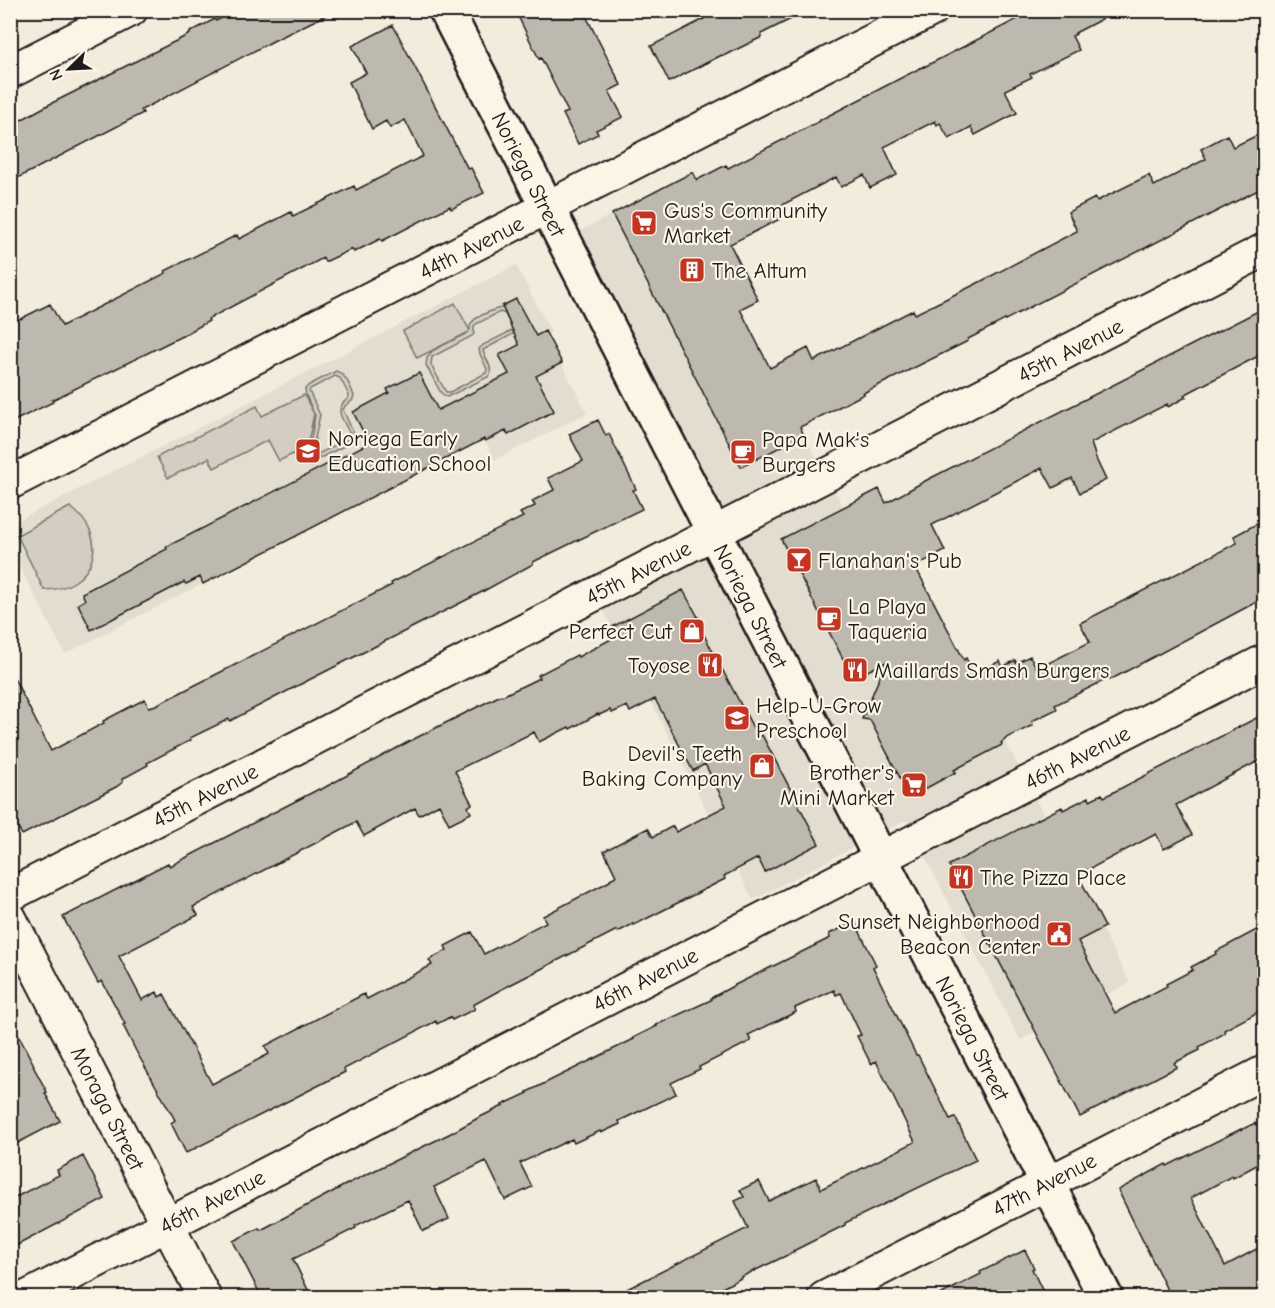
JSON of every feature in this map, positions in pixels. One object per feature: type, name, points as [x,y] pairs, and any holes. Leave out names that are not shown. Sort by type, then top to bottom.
[{"type":"street","points":[[10,72],[131,10]]},
{"type":"street","name":"Noriega Street","points":[[446,10],[1106,1298]]},
{"type":"street","name":"44th Avenue","points":[[10,483],[932,10]]},
{"type":"street","name":"45th Avenue","points":[[10,895],[1264,250]]},
{"type":"street","name":"46th Avenue","points":[[25,1298],[1264,661]]},
{"type":"street","name":"Moraga Street","points":[[10,918],[205,1298]]},
{"type":"street","name":"47th Avenue","points":[[824,1298],[1264,1072]]},
{"type":"shaded area","points":[[693,172],[758,300],[740,310],[804,435],[890,592],[921,577],[1130,983],[1020,1040],[906,820],[753,900],[595,594],[714,533],[563,240]]},
{"type":"shaded area","name":"Noriega Early Education School","points":[[516,265],[551,332],[547,335],[587,413],[495,460],[484,439],[65,654],[11,550],[11,524]]},
{"type":"shaded area","points":[[455,303],[470,331],[470,324],[474,320],[503,308],[515,333],[483,350],[490,367],[488,377],[447,397],[441,393],[426,365],[427,358],[432,351],[469,332],[417,358],[403,331]],"holes":[[[500,312],[505,314],[513,330],[479,349],[487,369],[486,373],[446,392],[431,365],[432,357],[472,336],[476,324]]]},
{"type":"shaded area","points":[[336,371],[340,373],[348,381],[354,396],[343,410],[355,436],[353,441],[320,458],[312,456],[309,451],[315,415],[305,389]],"holes":[[[335,376],[340,378],[349,395],[340,411],[350,437],[318,454],[313,448],[320,415],[309,391]]]},
{"type":"shaded area","points":[[304,395],[314,414],[307,447],[279,461],[268,440],[214,468],[209,458],[168,478],[157,457],[257,406],[262,416]]},
{"type":"shaded area","points":[[70,507],[83,519],[91,533],[94,546],[92,560],[86,572],[75,581],[61,588],[44,590],[17,535]]},
{"type":"building","points":[[237,10],[336,10],[141,110],[143,113],[10,182],[10,126],[215,19],[216,21]]},
{"type":"building","points":[[515,10],[583,10],[621,85],[609,91],[623,117],[596,130],[598,134],[578,144],[563,114],[568,112]]},
{"type":"building","points":[[700,10],[809,10],[761,34],[762,37],[669,82],[651,46],[704,19]]},
{"type":"building","points":[[1035,10],[1119,10],[1072,36],[1079,50],[1030,74],[1032,77],[1005,90],[1017,113],[975,135],[971,127],[949,139],[940,123],[937,125],[935,121],[884,147],[897,175],[870,188],[864,175],[841,187],[836,177],[780,206],[786,216],[730,244],[758,300],[740,309],[770,368],[808,348],[814,361],[913,310],[915,314],[974,285],[1077,231],[1068,212],[1095,198],[1097,201],[1149,175],[1154,186],[1206,159],[1201,149],[1227,135],[1233,147],[1264,132],[1264,187],[863,393],[800,427],[804,435],[741,467],[612,214],[693,172],[697,180],[726,165],[728,168]]},
{"type":"building","points":[[393,25],[468,169],[471,168],[484,193],[451,209],[450,206],[382,241],[380,239],[354,252],[352,249],[325,262],[323,258],[208,319],[209,321],[182,336],[10,423],[10,324],[50,304],[62,326],[237,235],[239,239],[291,212],[293,216],[354,186],[356,190],[423,156],[405,120],[390,128],[386,121],[372,129],[349,82],[366,73],[352,46]]},
{"type":"building","points":[[516,299],[536,336],[545,331],[562,363],[536,376],[554,411],[508,435],[506,431],[485,441],[484,439],[203,584],[200,577],[186,584],[184,582],[91,630],[78,604],[85,600],[82,593],[167,549],[166,547],[369,443],[353,412],[389,393],[387,389],[419,373],[438,410],[509,374],[499,355],[519,345],[502,306]]},
{"type":"building","points":[[1264,308],[1264,353],[1184,395],[1186,397],[1168,407],[1167,404],[1091,443],[1106,480],[1080,493],[1072,478],[1053,488],[1042,468],[932,525],[945,551],[915,566],[964,660],[966,658],[974,674],[1000,661],[1003,667],[1015,660],[1016,663],[1030,656],[1037,669],[1090,642],[1080,623],[1237,543],[1234,536],[1264,520],[1264,598],[1110,680],[1109,678],[1055,705],[1057,709],[1032,721],[1033,725],[1007,738],[1001,743],[1002,745],[954,770],[956,772],[910,797],[870,720],[862,719],[886,662],[853,678],[781,539],[879,489],[886,503]]},
{"type":"building","points":[[598,420],[606,436],[609,434],[636,489],[633,490],[642,509],[533,562],[480,593],[230,721],[229,719],[190,738],[191,740],[122,779],[123,782],[116,787],[22,835],[10,812],[10,670],[51,751],[145,699],[149,707],[156,705],[523,517],[520,513],[535,506],[532,501],[554,490],[548,478],[583,461],[569,434]]},
{"type":"building","points":[[683,590],[698,617],[695,618],[758,737],[762,735],[819,844],[765,872],[758,858],[724,876],[725,879],[634,925],[618,932],[617,930],[502,989],[473,1005],[475,1009],[452,1020],[450,1017],[437,1024],[436,1021],[344,1069],[345,1072],[186,1153],[171,1123],[175,1120],[136,1051],[123,1025],[125,1024],[102,981],[98,983],[63,917],[168,863],[170,866],[320,790],[410,741],[539,678],[538,675],[617,636],[612,627]],"holes":[[[655,699],[693,771],[705,764],[726,806],[676,832],[673,826],[653,837],[648,828],[604,851],[616,876],[543,916],[546,922],[484,954],[472,932],[445,946],[447,950],[429,960],[432,965],[367,999],[364,994],[265,1046],[269,1054],[212,1084],[164,994],[159,997],[157,992],[142,1000],[119,956],[198,915],[193,907],[356,822],[364,836],[415,808],[419,815],[439,804],[449,824],[471,813],[468,807],[472,804],[455,771],[534,732],[539,742],[598,714],[610,710],[612,713],[627,706],[630,712]]]},
{"type":"building","points":[[1264,714],[1264,758],[1176,805],[1192,835],[1164,849],[1156,834],[1078,875],[1105,927],[1078,941],[1115,1013],[1167,986],[1166,984],[1193,970],[1191,967],[1216,954],[1215,952],[1264,926],[1264,1009],[1224,1030],[1225,1033],[1199,1047],[1200,1050],[1174,1063],[1177,1067],[1080,1117],[949,865],[1062,807],[1063,810],[1089,797],[1090,800],[1102,794],[1104,797]]},
{"type":"building","points":[[855,922],[876,965],[873,967],[916,1055],[950,1119],[955,1117],[976,1160],[845,1223],[794,1252],[703,1298],[609,1298],[748,1228],[735,1201],[744,1197],[740,1190],[759,1181],[769,1201],[816,1178],[821,1189],[915,1142],[876,1061],[871,1064],[857,1036],[861,1035],[841,993],[836,995],[834,990],[795,1008],[796,1012],[748,1035],[751,1041],[671,1083],[676,1094],[619,1121],[620,1124],[601,1133],[600,1131],[574,1143],[572,1139],[520,1163],[532,1187],[505,1200],[486,1161],[434,1187],[449,1219],[423,1231],[408,1200],[293,1259],[312,1298],[262,1298],[233,1241],[259,1228],[261,1230],[634,1039],[656,1025],[711,1000],[733,986],[830,938],[829,934]]},
{"type":"building","points":[[10,1019],[60,1121],[10,1147]]},
{"type":"building","points":[[1264,1121],[1264,1161],[1191,1198],[1225,1266],[1264,1245],[1264,1298],[1171,1298],[1118,1190],[1166,1164],[1167,1166],[1241,1129]]},
{"type":"building","points":[[83,1156],[105,1199],[10,1249],[10,1200],[59,1175],[57,1170]]},
{"type":"building","points":[[1025,1250],[1046,1298],[934,1298],[981,1274],[980,1272]]},
{"type":"place","name":"Gus's Community Market","points":[[644,223]]},
{"type":"place","name":"The Altum","points":[[692,270]]},
{"type":"place","name":"Noriega Early Education School","points":[[308,451]]},
{"type":"place","name":"Papa Mak's Burgers","points":[[743,452]]},
{"type":"place","name":"Flanahan's Pub","points":[[799,560]]},
{"type":"place","name":"La Playa Taqueria","points":[[829,619]]},
{"type":"place","name":"Perfect Cut","points":[[692,631]]},
{"type":"place","name":"Toyose","points":[[710,665]]},
{"type":"place","name":"Maillards Smash Burgers","points":[[855,670]]},
{"type":"place","name":"Help-U-Grow Preschool","points":[[737,718]]},
{"type":"place","name":"Devil's Teeth Baking Company","points":[[762,766]]},
{"type":"place","name":"Brother's Mini Market","points":[[914,785]]},
{"type":"place","name":"The Pizza Place","points":[[961,877]]},
{"type":"place","name":"Sunset Neighborhood Beacon Center","points":[[1059,934]]}]
